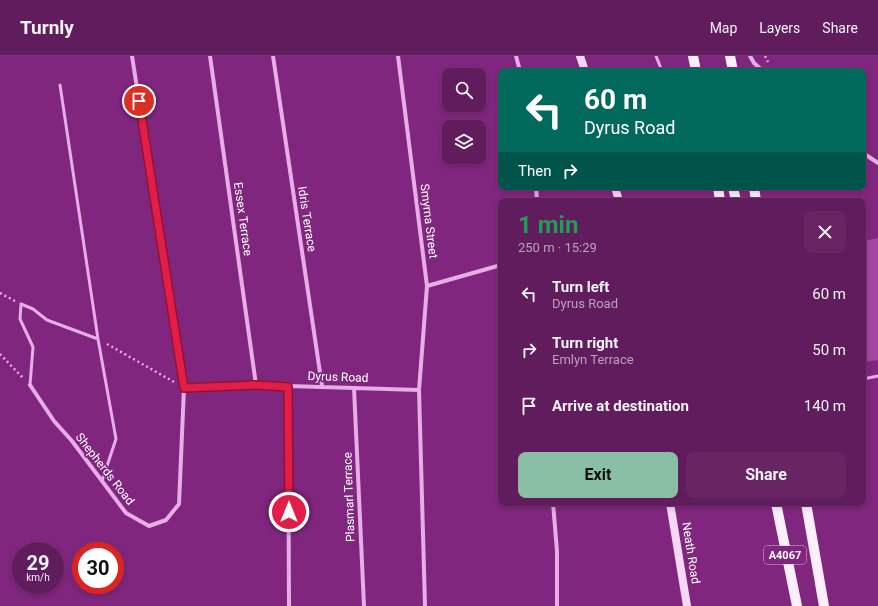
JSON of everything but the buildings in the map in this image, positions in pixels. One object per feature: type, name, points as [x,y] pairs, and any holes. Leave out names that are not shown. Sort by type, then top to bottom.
[{"type":"main road","points":[[580,56],[584,68]]},
{"type":"main road","points":[[693,56],[695,68]]},
{"type":"main road","points":[[730,56],[732,68]]},
{"type":"main road","name":"Neath Road","points":[[670,506],[687,606]]},
{"type":"main road","name":"A4067","points":[[777,506],[797,606]]},
{"type":"main road","name":"A4067","points":[[807,506],[824,606]]},
{"type":"street","points":[[132,56],[184,388]]},
{"type":"street","name":"Essex Terrace","points":[[210,56],[256,385]]},
{"type":"street","name":"Idris Terrace","points":[[273,56],[322,386]]},
{"type":"street","name":"Smyrna Street","points":[[398,56],[427,286],[419,390],[425,606]]},
{"type":"street","points":[[516,56],[519,68]]},
{"type":"street","points":[[750,56],[760,68]]},
{"type":"street","points":[[866,155],[878,163]]},
{"type":"street","points":[[427,286],[498,265]]},
{"type":"street","name":"Shepherds Road","points":[[30,385],[54,422],[126,513],[149,526],[166,520],[179,504],[184,388]]},
{"type":"street","name":"Dyrus Road","points":[[184,388],[256,385],[419,390]]},
{"type":"street","points":[[288,387],[289,606]]},
{"type":"street","name":"Plasmarl Terrace","points":[[354,388],[364,606]]},
{"type":"street","points":[[553,506],[557,551],[558,606]]},
{"type":"lane","points":[[656,56],[661,68]]},
{"type":"lane","points":[[60,85],[98,339],[116,439],[102,481]]},
{"type":"lane","points":[[30,385],[33,347],[20,319],[21,304],[33,309],[47,320],[98,339]]},
{"type":"lane","points":[[866,378],[878,376]]},
{"type":"path","points":[[0,293],[21,304]]},
{"type":"path","points":[[98,339],[184,388]]},
{"type":"path","points":[[0,354],[30,385]]},
{"type":"route","points":[[139,101],[184,388],[256,385],[288,387],[289,512]]}]
